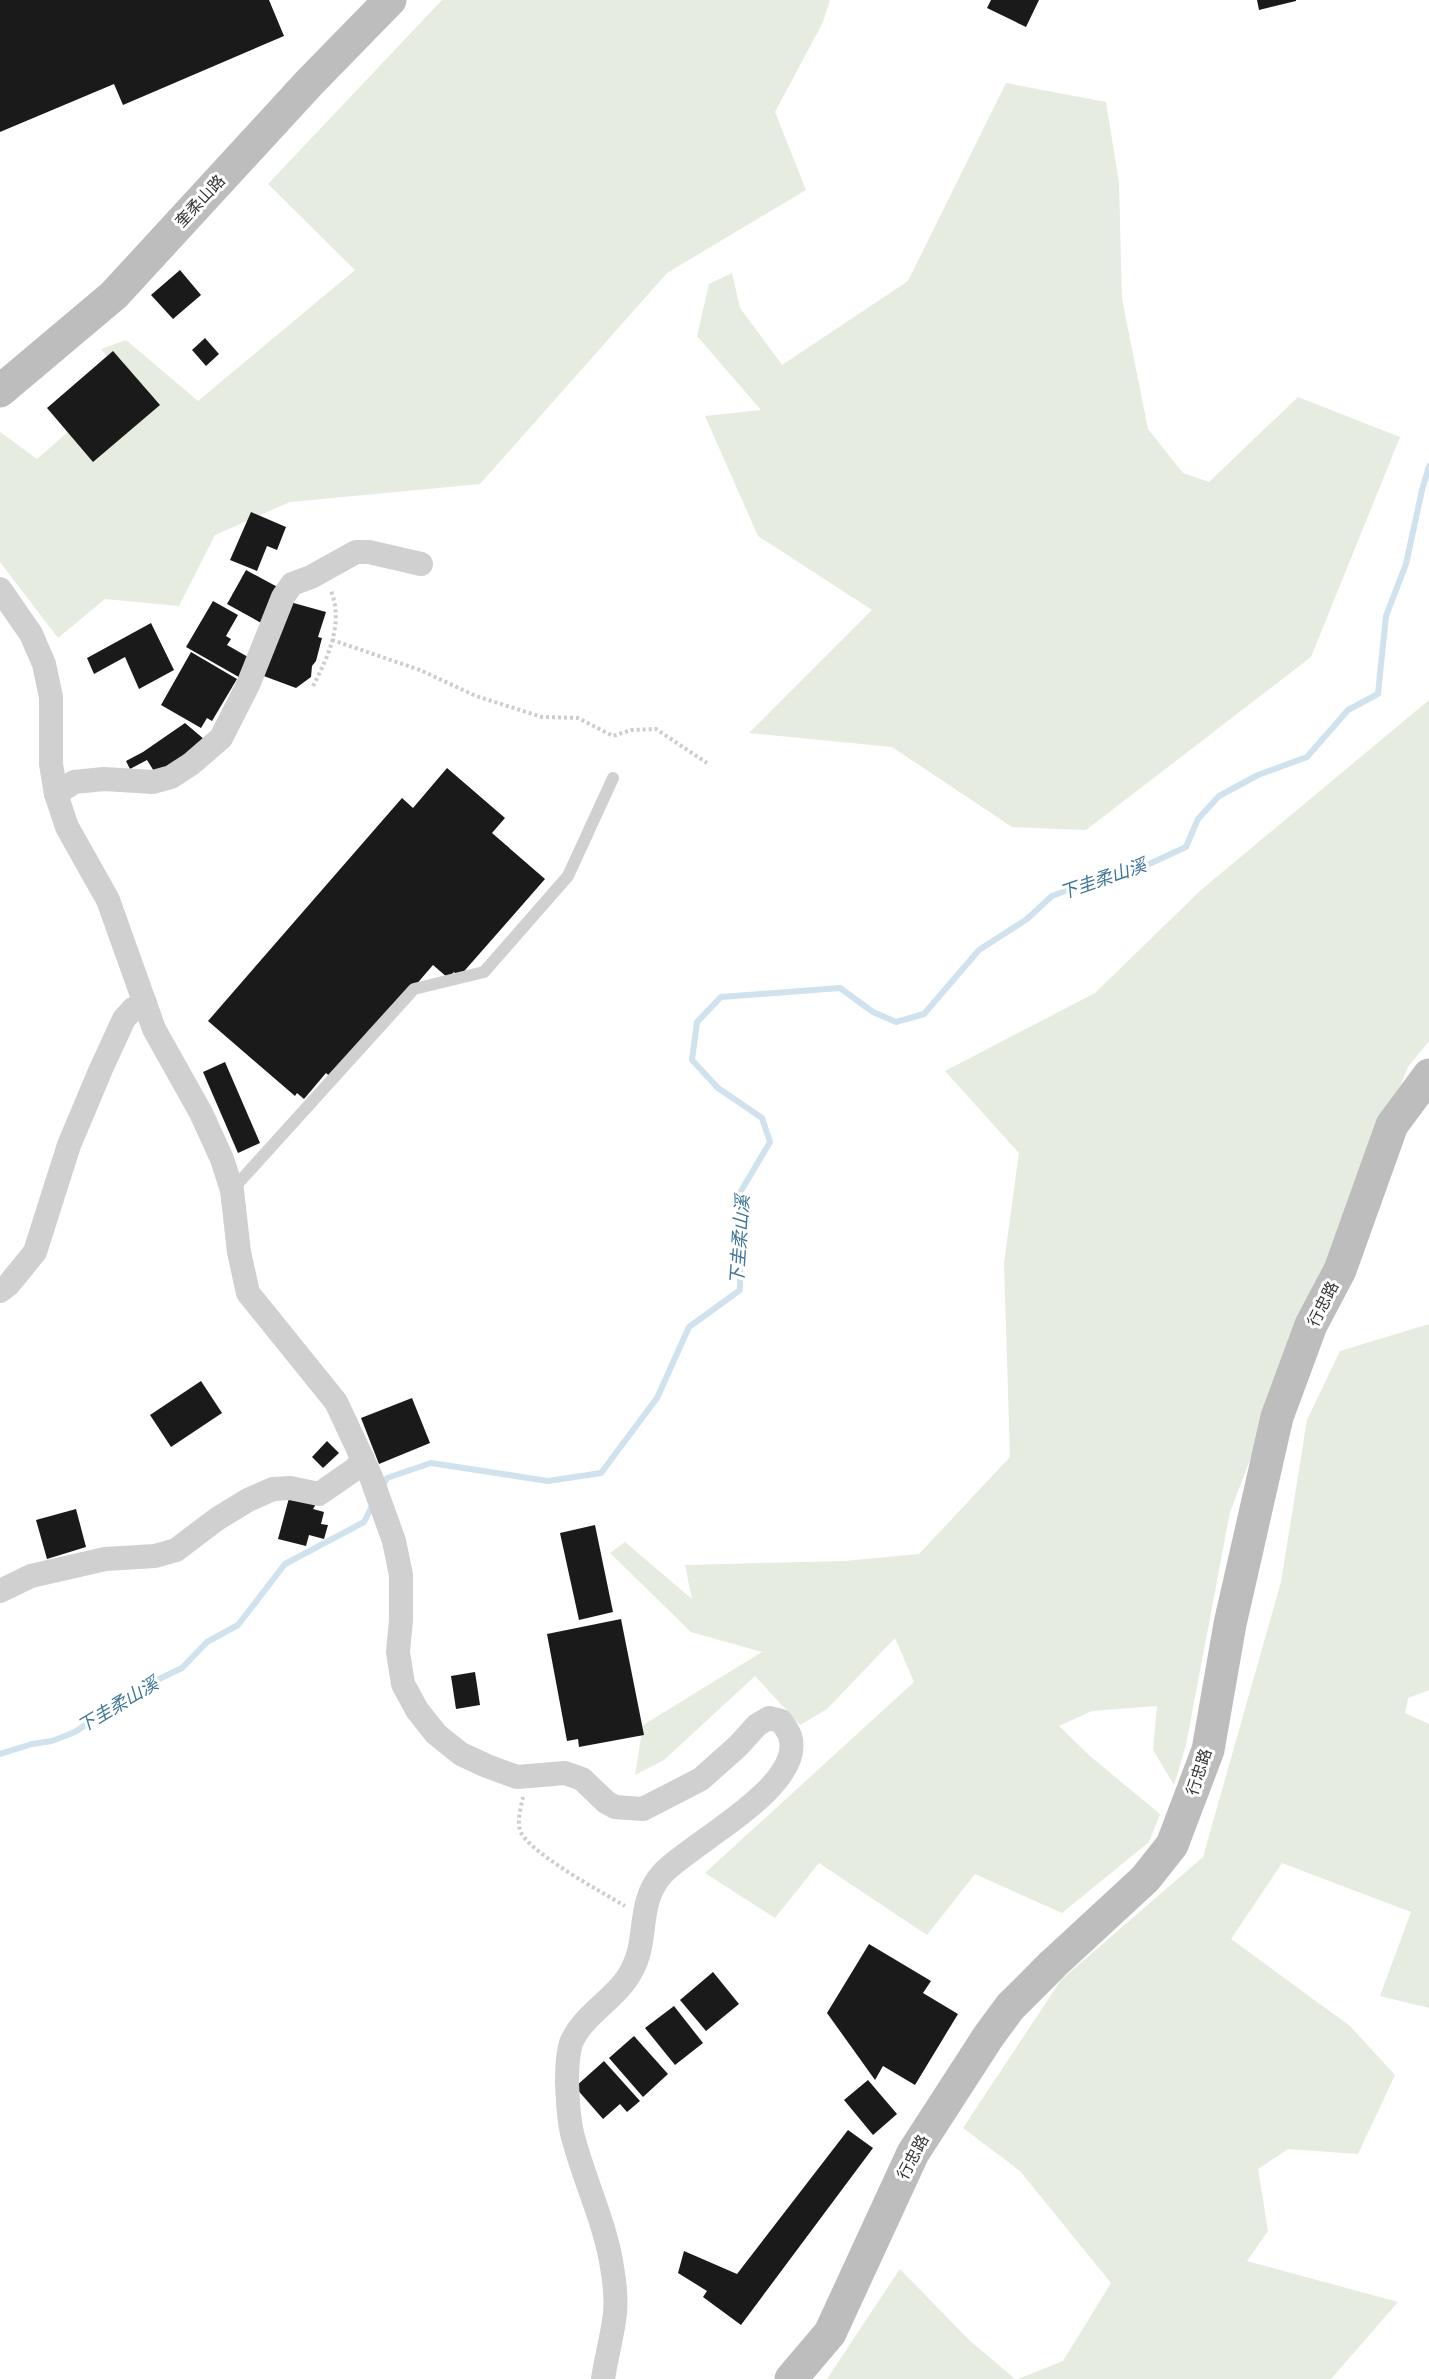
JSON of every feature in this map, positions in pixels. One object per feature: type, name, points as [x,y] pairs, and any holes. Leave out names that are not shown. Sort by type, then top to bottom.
[{"type":"street","name":"奎柔山路","points":[[0,391],[114,295],[309,83],[390,0]]},
{"type":"street","points":[[56,794],[74,782],[104,779],[153,782],[171,777],[191,764],[221,738],[248,686],[282,597],[292,584],[356,552],[369,552],[421,564]]},
{"type":"street","points":[[0,589],[31,634],[44,664],[51,697],[51,764],[56,794],[68,827],[115,917],[154,1029],[201,1113],[222,1159],[232,1190],[239,1252],[248,1293],[336,1402],[367,1468],[385,1515],[401,1575],[398,1652],[403,1684],[417,1710],[436,1734],[461,1754],[517,1777],[565,1773],[582,1779],[606,1802],[615,1807],[643,1809],[701,1779],[738,1746],[757,1725],[769,1718],[781,1721],[790,1737],[790,1757],[779,1778],[745,1811],[663,1873],[649,1893],[638,1955],[632,1972],[572,2042],[567,2064],[568,2104],[572,2133],[609,2254],[614,2283],[614,2320],[603,2379]]},
{"type":"street","points":[[0,1292],[35,1252],[69,1145],[106,1059],[124,1019],[133,1009],[145,1003]]},
{"type":"street","name":"行忠路","points":[[791,2379],[830,2333],[913,2153],[988,2037],[1010,2007],[1145,1879],[1172,1845],[1208,1750],[1230,1624],[1277,1417],[1311,1325],[1341,1270],[1392,1125],[1429,1075]]},
{"type":"street","points":[[0,1591],[32,1576],[94,1561],[156,1556],[176,1550],[217,1519],[248,1500],[273,1489],[290,1488],[319,1494],[355,1469],[367,1468]]},
{"type":"lane","points":[[232,1190],[414,989],[484,972],[568,876],[613,778]]},
{"type":"path","points":[[313,686],[325,664],[337,616],[333,596],[321,571]]},
{"type":"path","points":[[332,640],[420,670],[476,696],[542,717],[578,718],[613,736],[631,730],[656,729],[707,763]]},
{"type":"path","points":[[525,1776],[519,1814],[520,1830],[531,1845],[644,1916]]},
{"type":"shaded area","points":[[442,0],[830,0],[823,22],[775,112],[806,190],[667,273],[480,484],[290,502],[215,535],[179,606],[105,599],[58,638],[0,562],[0,432],[37,459],[126,381],[101,349],[126,340],[198,401],[355,270],[268,184]]},
{"type":"shaded area","points":[[1006,83],[1106,102],[1119,183],[1122,299],[1148,429],[1183,473],[1209,482],[1298,397],[1400,437],[1311,657],[1086,830],[1012,827],[892,747],[749,733],[872,610],[758,536],[705,416],[761,410],[697,336],[709,284],[732,273],[740,308],[782,365],[908,281]]},
{"type":"shaded area","points":[[1429,700],[1429,1041],[1408,1067],[1285,1369],[1230,1512],[1186,1745],[1174,1785],[1153,1750],[1157,1706],[1092,1711],[1059,1726],[1091,1757],[1160,1814],[1149,1842],[1062,1913],[975,1874],[927,1935],[819,1863],[775,1918],[705,1873],[914,1682],[895,1638],[827,1709],[800,1725],[755,1676],[664,1760],[635,1775],[643,1725],[762,1652],[691,1632],[610,1553],[625,1542],[692,1599],[685,1565],[845,1561],[919,1554],[1010,1457],[1004,1263],[1019,1153],[945,1071],[1095,993],[1201,890]]},
{"type":"shaded area","points":[[1429,1324],[1429,1690],[1408,1698],[1405,1713],[1429,1724],[1429,2008],[1380,1996],[1411,1912],[1282,1863],[1231,1939],[1350,2026],[1395,2075],[1358,2154],[1288,2149],[1258,2169],[1268,2231],[1247,2261],[1398,2302],[1331,2379],[1018,2379],[1063,2361],[1111,2283],[1020,2171],[963,2128],[1061,1980],[1203,1857],[1281,1582],[1307,1420],[1340,1351]]},
{"type":"shaded area","points":[[900,2269],[968,2339],[1015,2379],[827,2379]]},
{"type":"building","points":[[0,0],[269,0],[284,36],[123,105],[114,84],[0,132]]},
{"type":"building","points":[[991,0],[1039,0],[1026,27],[987,8]]},
{"type":"building","points":[[1257,0],[1296,0],[1296,1],[1259,10]]},
{"type":"building","points":[[180,270],[201,295],[173,319],[151,295]]},
{"type":"building","points":[[205,338],[219,354],[206,366],[192,350]]},
{"type":"building","points":[[113,351],[160,405],[93,462],[47,408]]},
{"type":"building","points":[[251,512],[286,527],[277,550],[267,546],[257,571],[230,560]]},
{"type":"building","points":[[246,570],[283,590],[263,624],[227,604]]},
{"type":"building","points":[[213,601],[238,615],[226,636],[231,639],[227,645],[255,661],[244,680],[186,647]]},
{"type":"building","points":[[290,602],[326,612],[318,637],[322,638],[316,661],[312,666],[311,677],[296,688],[261,675]]},
{"type":"building","points":[[151,623],[174,670],[139,689],[125,657],[94,674],[87,658]]},
{"type":"building","points":[[191,652],[237,679],[212,721],[207,718],[201,728],[161,705]]},
{"type":"building","points":[[185,723],[212,746],[157,776],[147,760],[130,769],[126,761]]},
{"type":"building","points":[[447,768],[505,818],[492,833],[545,879],[459,977],[454,972],[448,978],[433,965],[334,1080],[326,1073],[304,1099],[297,1093],[295,1096],[208,1021],[402,798],[413,808]]},
{"type":"building","points":[[225,1062],[260,1143],[238,1153],[203,1072]]},
{"type":"building","points":[[201,1381],[222,1413],[171,1447],[150,1415]]},
{"type":"building","points":[[412,1398],[430,1443],[379,1464],[361,1418]]},
{"type":"building","points":[[327,1441],[339,1453],[323,1468],[312,1457]]},
{"type":"building","points":[[289,1498],[316,1504],[313,1509],[324,1512],[321,1524],[328,1525],[324,1539],[309,1535],[306,1546],[278,1539]]},
{"type":"building","points":[[76,1509],[86,1547],[47,1559],[36,1520]]},
{"type":"building","points":[[595,1525],[613,1612],[579,1620],[560,1533]]},
{"type":"building","points":[[621,1619],[644,1735],[579,1747],[578,1739],[567,1741],[547,1634]]},
{"type":"building","points":[[475,1672],[480,1705],[456,1709],[451,1676]]},
{"type":"building","points":[[869,1944],[931,1981],[923,1993],[958,2014],[915,2085],[883,2066],[875,2080],[827,2013]]},
{"type":"building","points":[[713,1972],[739,2004],[706,2031],[680,2000]]},
{"type":"building","points":[[674,2006],[703,2043],[675,2065],[645,2028]]},
{"type":"building","points":[[634,2036],[668,2074],[643,2097],[609,2058]]},
{"type":"building","points":[[604,2061],[640,2101],[627,2112],[620,2104],[603,2119],[575,2087]]},
{"type":"building","points":[[868,2080],[897,2114],[873,2135],[844,2100]]},
{"type":"building","points":[[848,2130],[873,2148],[741,2325],[703,2297],[707,2291],[678,2273],[684,2251],[737,2274]]},
{"type":"waterway","name":"下圭柔山溪","points":[[382,1487],[387,1478],[431,1463],[548,1481],[601,1473],[657,1398],[689,1327],[740,1290],[741,1191],[770,1142],[762,1118],[718,1088],[692,1060],[697,1022],[721,997],[840,988],[873,1012],[896,1022],[924,1014],[979,950],[1027,919],[1052,896],[1123,869],[1147,865],[1186,847],[1198,819],[1219,796],[1258,775],[1307,757],[1348,710],[1378,694],[1386,616],[1406,564],[1429,466]]},
{"type":"waterway","name":"下圭柔山溪","points":[[0,1754],[32,1744],[52,1741],[75,1732],[134,1691],[182,1668],[207,1642],[238,1625],[285,1564],[364,1522],[373,1504]]}]
